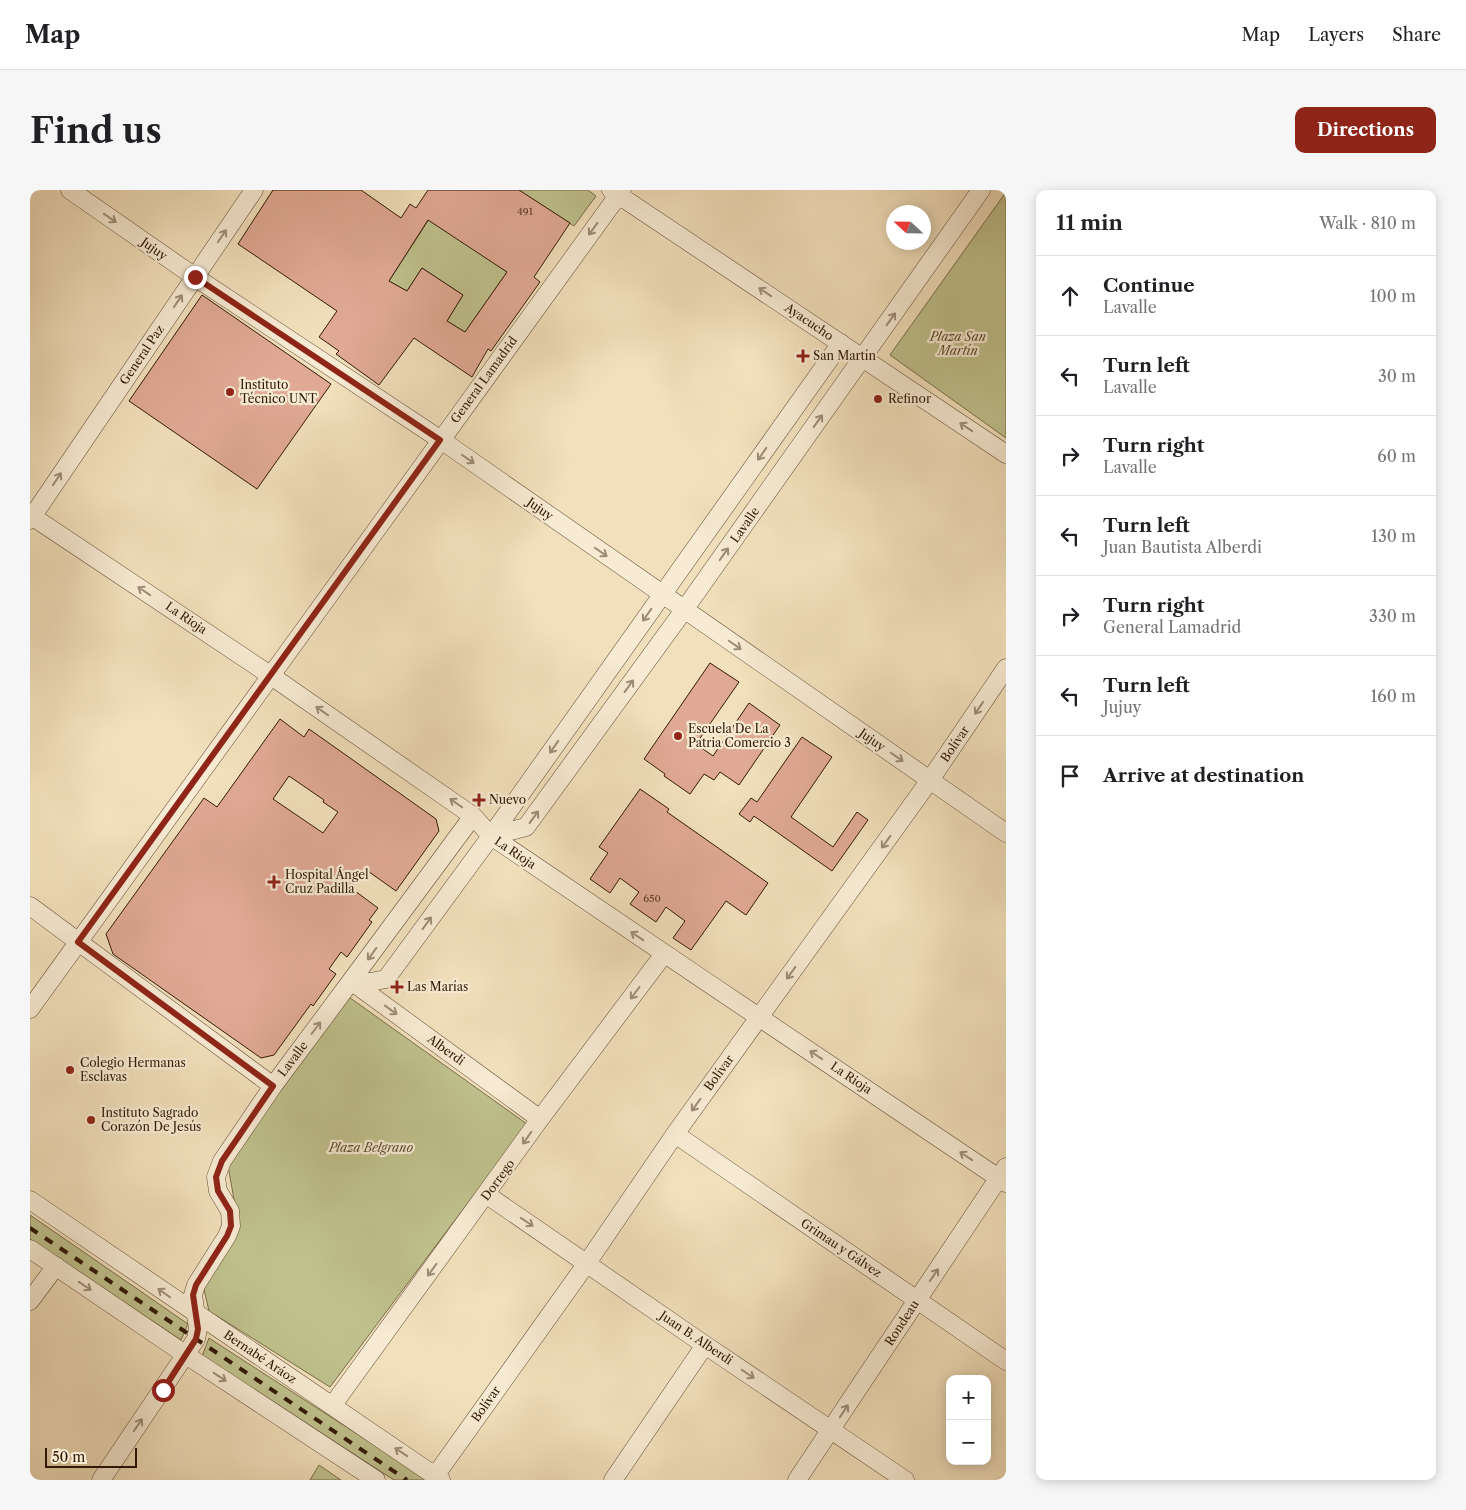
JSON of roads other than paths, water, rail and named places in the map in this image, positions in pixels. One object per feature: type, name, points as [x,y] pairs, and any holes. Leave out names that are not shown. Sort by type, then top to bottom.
[{"type":"street","name":"Jujuy","points":[[70,190],[195,277],[440,440],[1006,833]]},
{"type":"street","name":"General Paz","points":[[31,517],[254,190]]},
{"type":"street","name":"Lavalle","points":[[491,836],[526,827],[684,610],[981,190]]},
{"type":"street","name":"Ayacucho","points":[[617,192],[1006,454]]},
{"type":"street","name":"General Lamadrid","points":[[30,1008],[617,192]]},
{"type":"street","points":[[351,981],[371,982],[386,979],[491,836],[841,343]]},
{"type":"street","name":"La Rioja","points":[[31,517],[270,675],[473,816],[491,836],[664,954],[1003,1176]]},
{"type":"street","name":"Bolívar","points":[[437,1479],[675,1134],[930,780],[1006,668]]},
{"type":"street","name":"Lavalle","points":[[101,1480],[196,1339],[198,1329],[193,1295],[196,1285],[227,1236],[231,1226],[230,1211],[218,1191],[216,1177],[222,1161],[273,1086],[473,816]]},
{"type":"street","points":[[30,906],[273,1086]]},
{"type":"street","name":"Dorrego","points":[[332,1406],[540,1120],[664,954]]},
{"type":"street","name":"Alberdi","points":[[351,981],[540,1120]]},
{"type":"street","name":"Grimau y Gálvez","points":[[675,1134],[1006,1361]]},
{"type":"street","name":"Rondeau","points":[[797,1480],[917,1300],[1003,1176]]},
{"type":"street","name":"Juan B. Alberdi","points":[[487,1195],[905,1480]]},
{"type":"street","name":"Bernabé Aráoz","points":[[30,1200],[196,1316],[332,1406],[437,1479]]},
{"type":"street","points":[[30,1249],[376,1480]]},
{"type":"street","points":[[30,1301],[56,1266]]},
{"type":"street","points":[[613,1480],[706,1345]]},
{"type":"railway","points":[[30,1228],[407,1480]]},
{"type":"place","name":"San Martín","points":[[803,356]]},
{"type":"place","name":"Instituto Técnico UNT","points":[[230,392]]},
{"type":"place","name":"Refinor","points":[[878,399]]},
{"type":"place","name":"Escuela De La Patria Comercio 3","points":[[678,736]]},
{"type":"place","name":"Nuevo","points":[[479,800]]},
{"type":"place","name":"Hospital Ángel Cruz Padilla","points":[[274,882]]},
{"type":"place","name":"Las Marías","points":[[397,987]]},
{"type":"place","name":"Colegio Hermanas Esclavas","points":[[70,1070]]},
{"type":"place","name":"Instituto Sagrado Corazón De Jesús","points":[[91,1120]]},
{"type":"park label","name":"Plaza San Martín","points":[[958,344]]},
{"type":"park label","name":"Plaza Belgrano","points":[[371,1148]]}]
